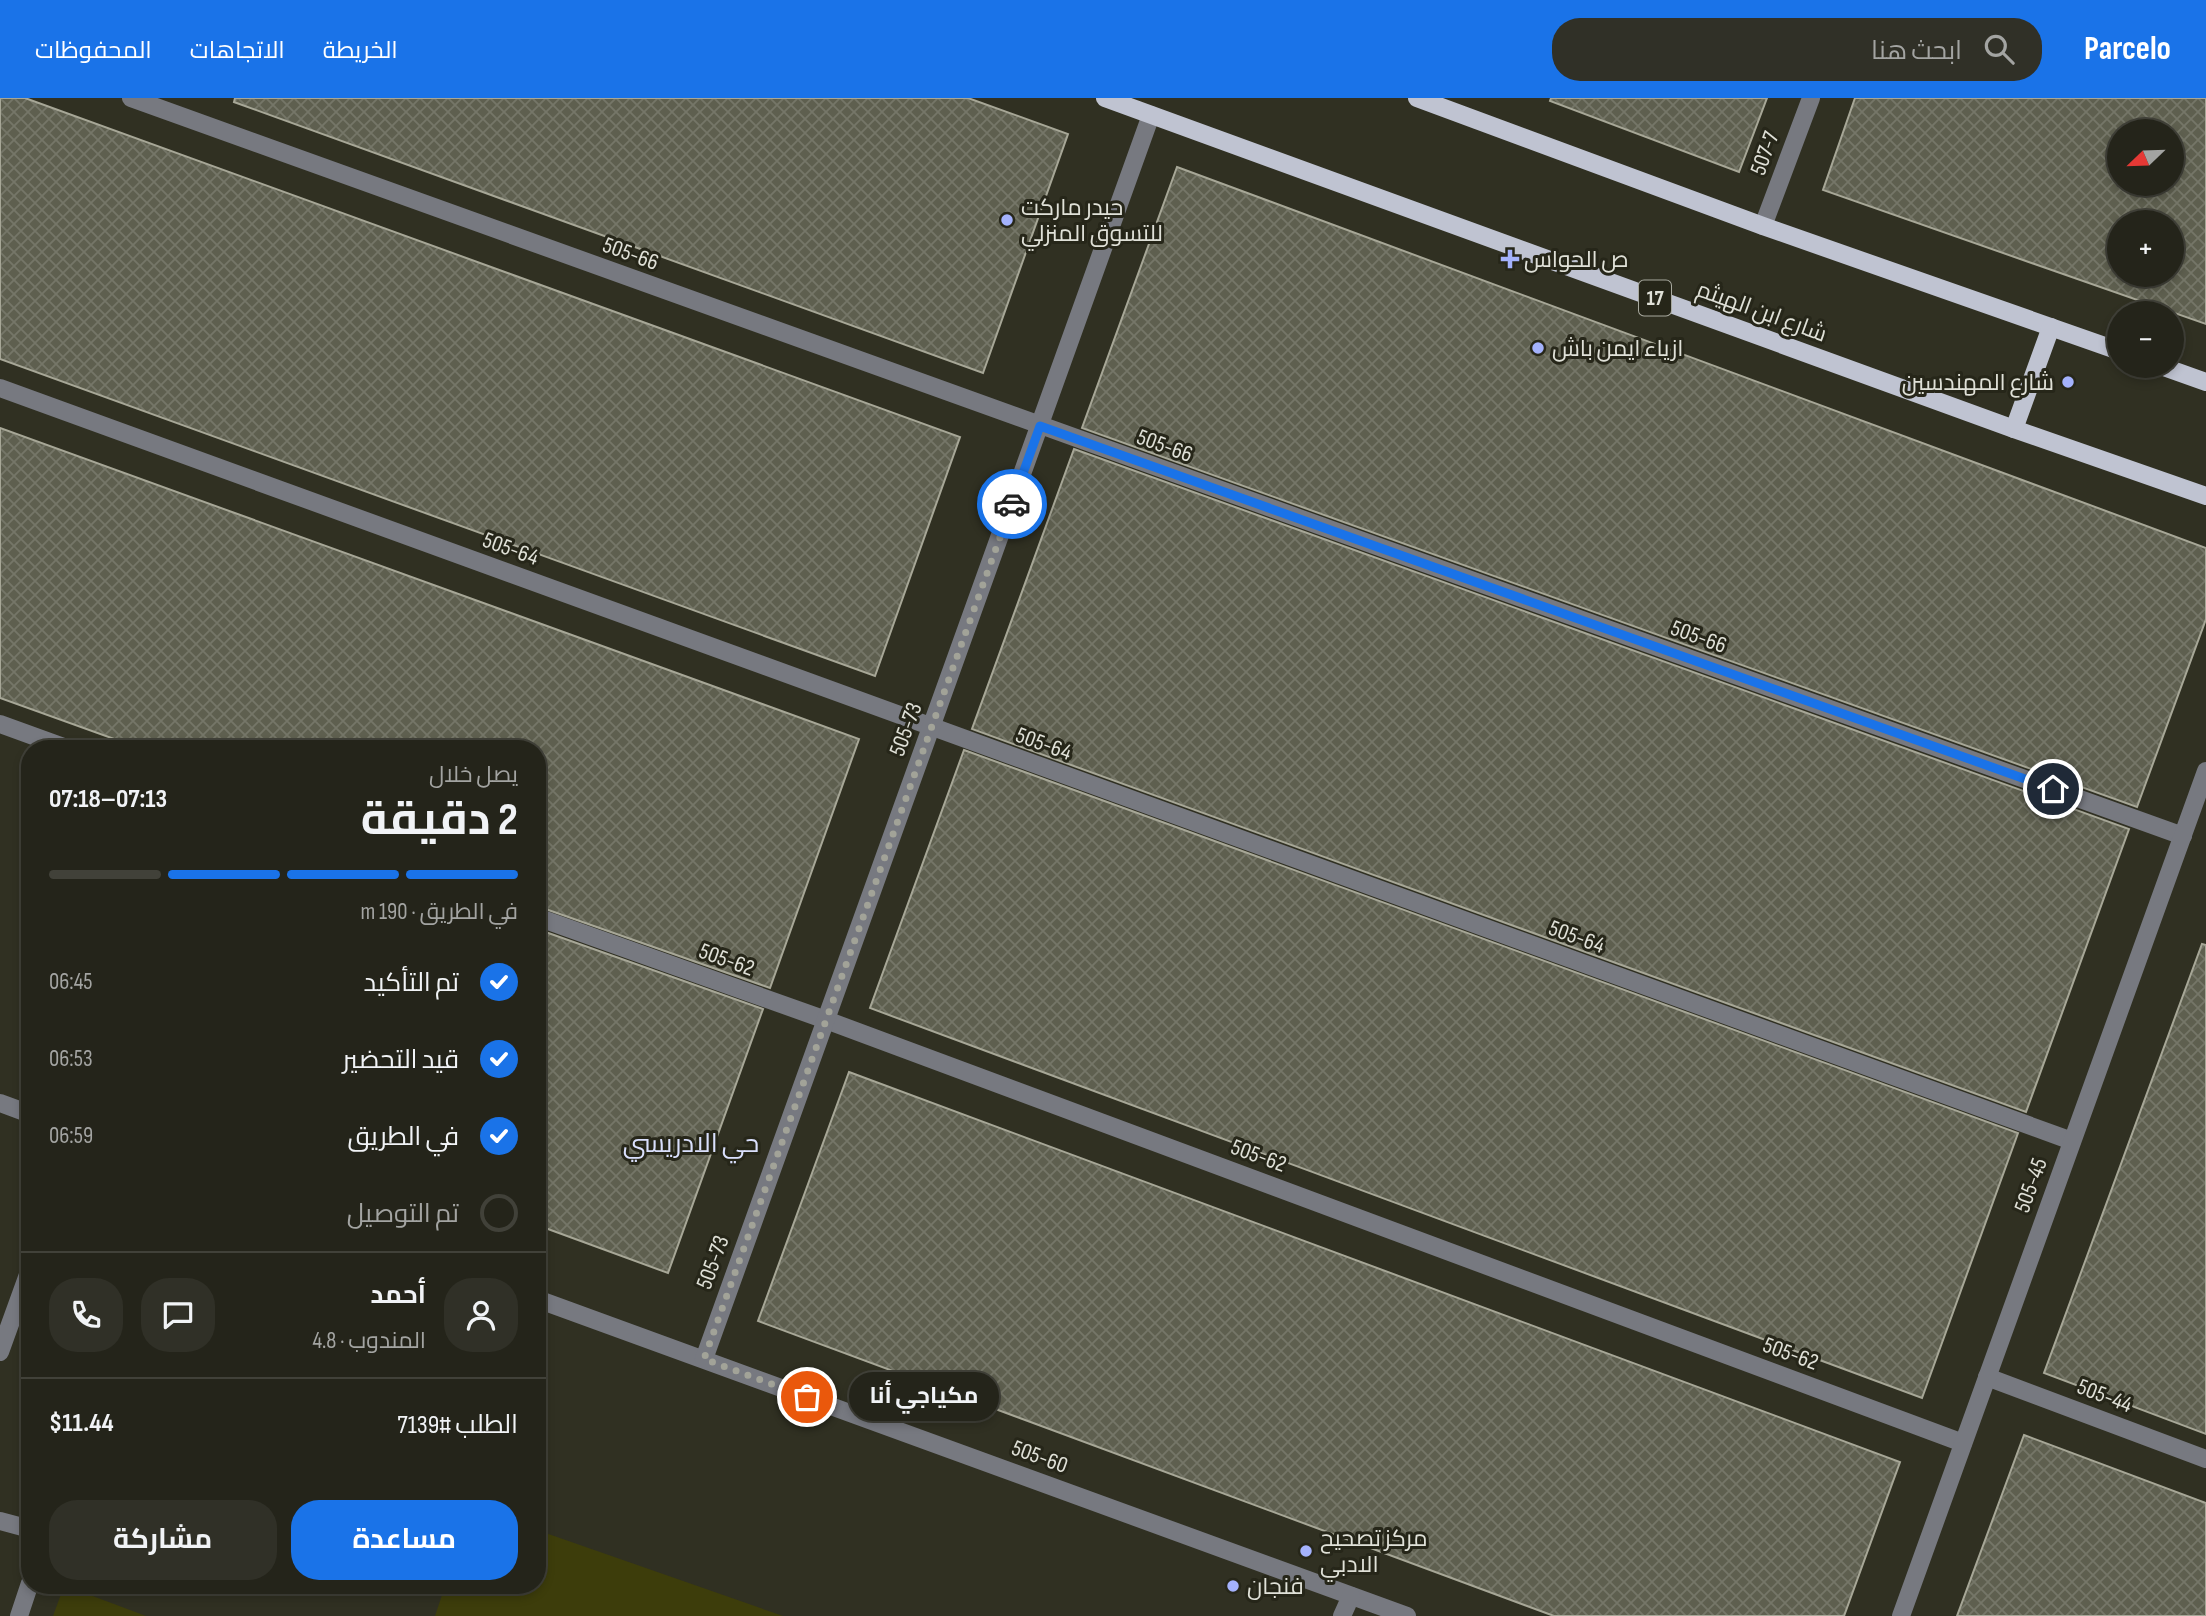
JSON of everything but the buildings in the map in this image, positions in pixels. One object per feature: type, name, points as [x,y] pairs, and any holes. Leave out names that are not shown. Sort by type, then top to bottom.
[{"type":"main road","name":"شارع ابن الهيثم","points":[[1105,98],[2014,429],[2206,496]]},
{"type":"main road","points":[[1417,98],[1763,226],[2107,347]]},
{"type":"main road","points":[[2014,429],[2051,327]]},
{"type":"main road","points":[[2184,374],[2206,382]]},
{"type":"street","name":"505-66","points":[[131,98],[2183,836]]},
{"type":"street","name":"507-7","points":[[1763,226],[1811,98]]},
{"type":"street","name":"505-73","points":[[704,1359],[1151,115]]},
{"type":"street","name":"505-64","points":[[0,388],[2072,1141]]},
{"type":"street","points":[[0,724],[44,740]]},
{"type":"street","name":"505-45","points":[[1901,1616],[2206,771]]},
{"type":"street","name":"505-62","points":[[546,920],[825,1020],[1963,1443]]},
{"type":"street","points":[[0,1103],[21,1111]]},
{"type":"street","points":[[0,1352],[21,1294]]},
{"type":"street","name":"505-60","points":[[546,1302],[1407,1616]]},
{"type":"street","name":"505-44","points":[[1987,1377],[2206,1459]]},
{"type":"street","points":[[0,1521],[21,1527]]},
{"type":"street","points":[[19,1616],[26,1594]]},
{"type":"street","points":[[1342,1616],[1351,1596]]},
{"type":"shaded area","points":[[546,1533],[783,1616],[435,1616],[442,1594],[546,1594]]},
{"type":"shaded area","points":[[61,1594],[87,1594],[146,1616],[53,1616]]},
{"type":"way so far","points":[[807,1397],[704,1359],[1012,504]]},
{"type":"place","name":"حيدر ماركت للتسوق المنزلي","points":[[1007,220]]},
{"type":"place","name":"ص الحواس","points":[[1510,259]]},
{"type":"place","name":"ازياء ايمن باش","points":[[1538,348]]},
{"type":"place","name":"شارع المهندسين","points":[[2068,382]]},
{"type":"place","name":"مكياجي أنا","points":[[807,1397]]},
{"type":"place","name":"مركز تصحيح الادبي","points":[[1306,1551]]},
{"type":"place","name":"فنجان","points":[[1233,1586]]},
{"type":"district","name":"حي الادريسي","points":[[691,1143]]},
{"type":"route","points":[[1012,504],[1040,426],[2053,789]]}]
